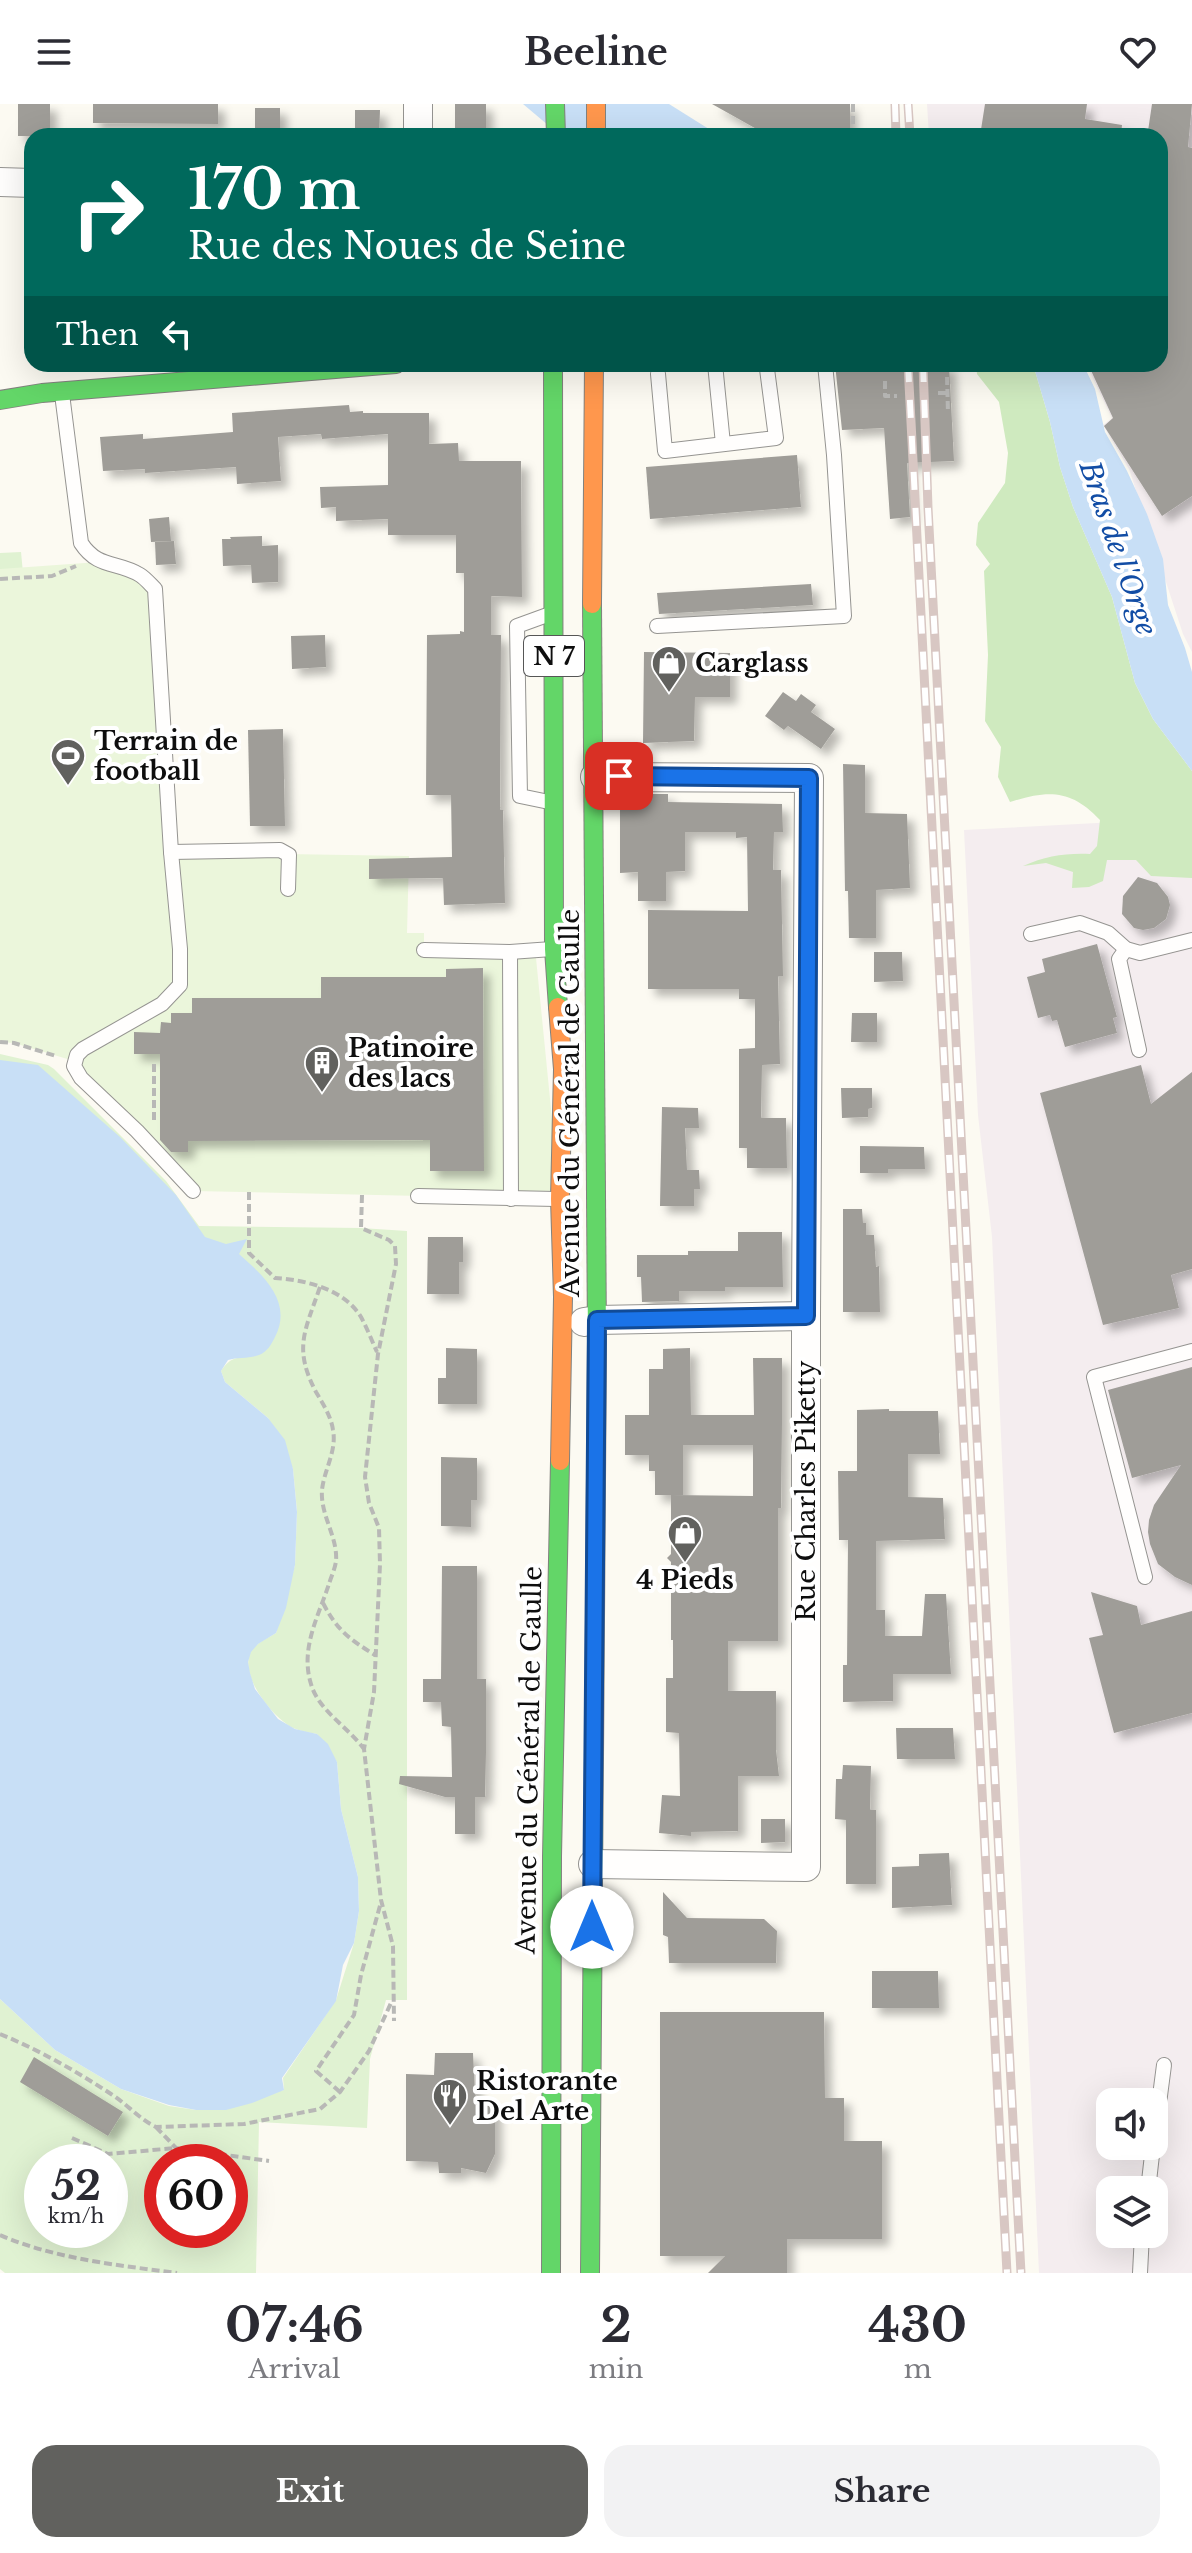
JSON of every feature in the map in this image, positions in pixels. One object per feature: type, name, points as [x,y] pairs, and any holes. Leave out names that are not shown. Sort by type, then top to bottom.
[{"type":"main road","points":[[555,104],[556,128]]},
{"type":"main road","points":[[596,104],[596,128]]},
{"type":"main road","points":[[0,400],[62,391],[297,372]]},
{"type":"main road","name":"Avenue du Général de Gaulle","points":[[553,372],[554,949]]},
{"type":"main road","name":"Avenue du Général de Gaulle","points":[[590,2273],[597,1320],[592,619],[594,372]]},
{"type":"main road","name":"N 7","points":[[554,949],[563,1069],[560,1199]]},
{"type":"main road","name":"Avenue du Général de Gaulle","points":[[551,2273],[552,1856],[563,1297],[560,1199]]},
{"type":"street","points":[[418,104],[418,128]]},
{"type":"street","points":[[0,182],[24,183]]},
{"type":"street","name":"Rue Charles Piketty","points":[[593,1864],[806,1867],[809,778],[595,777]]},
{"type":"street","points":[[563,1297],[584,1322],[806,1316]]},
{"type":"lane","points":[[716,372],[723,444]]},
{"type":"lane","points":[[658,374],[665,451],[776,438],[767,372]]},
{"type":"lane","points":[[657,626],[844,616],[826,372]]},
{"type":"lane","points":[[62,391],[81,543],[99,562],[139,574],[155,589],[171,852],[183,887],[180,985],[162,1004],[83,1049],[74,1066],[81,1078],[193,1191]]},
{"type":"lane","points":[[553,803],[520,796],[517,626],[554,613]]},
{"type":"lane","points":[[171,852],[280,850],[289,855],[288,889]]},
{"type":"lane","points":[[1031,934],[1080,923],[1108,933],[1126,949],[1140,953],[1192,940]]},
{"type":"lane","points":[[424,950],[510,952],[554,949]]},
{"type":"lane","points":[[1126,949],[1119,959],[1139,1050]]},
{"type":"lane","points":[[510,952],[511,1199]]},
{"type":"lane","points":[[418,1196],[560,1199]]},
{"type":"lane","points":[[1145,1577],[1094,1377],[1192,1351]]},
{"type":"lane","points":[[1161,2088],[1164,2065]]},
{"type":"lane","points":[[1140,2273],[1141,2248]]},
{"type":"path","points":[[853,104],[853,128]]},
{"type":"path","points":[[947,377],[948,413]]},
{"type":"path","points":[[885,381],[885,396],[897,396]]},
{"type":"path","points":[[938,393],[948,393]]},
{"type":"path","points":[[0,579],[52,576],[80,565],[90,555]]},
{"type":"path","points":[[0,1042],[14,1043],[74,1061]]},
{"type":"path","points":[[154,1064],[154,1150]]},
{"type":"path","points":[[249,1192],[249,1253],[275,1278],[294,1279],[347,1299],[360,1316],[378,1354]]},
{"type":"path","points":[[362,1195],[361,1228],[389,1240],[395,1246],[396,1264],[378,1354],[365,1477],[369,1503],[379,1528],[379,1625],[374,1692],[364,1749],[381,1900],[393,1946],[394,2021]]},
{"type":"path","points":[[320,1287],[301,1354],[304,1368],[334,1431],[333,1449],[322,1490],[326,1524],[332,1536],[336,1562],[312,1628],[308,1652],[311,1685],[330,1714],[352,1732],[364,1749]]},
{"type":"path","points":[[323,1603],[333,1623],[345,1636],[375,1655]]},
{"type":"path","points":[[340,2092],[316,2071],[354,2015],[381,1900]]},
{"type":"path","points":[[156,2127],[244,2124],[320,2109],[340,2092],[369,2051],[392,2000]]},
{"type":"path","points":[[0,2034],[40,2052],[110,2093],[156,2127],[172,2144]]},
{"type":"path","points":[[72,2138],[108,2154],[144,2151]]},
{"type":"path","points":[[248,2158],[269,2161]]},
{"type":"path","points":[[0,2235],[31,2248],[108,2264],[177,2273]]},
{"type":"shaded area","points":[[927,104],[1192,104],[1192,652],[1183,634],[1129,469],[1103,425],[1112,418],[1090,372],[1168,372],[1168,128],[928,128]]},
{"type":"shaded area","points":[[1192,818],[1192,2273],[1039,2273],[992,1237],[978,1115],[964,830]]},
{"type":"green space","points":[[1035,372],[1060,467],[1073,507],[1112,597],[1135,683],[1153,719],[1192,771],[1192,878],[1151,876],[1136,860],[1107,860],[1103,881],[1089,887],[1072,888],[1073,872],[1046,863],[1023,866],[1056,856],[1090,854],[1097,846],[1100,820],[1079,802],[1058,795],[1036,795],[1010,802],[998,777],[1001,747],[985,721],[988,655],[984,571],[990,564],[976,545],[978,523],[1005,483],[1008,453],[999,402],[977,374]]},
{"type":"green space","points":[[21,552],[23,573],[0,575],[0,553]]},
{"type":"green space","points":[[99,562],[155,589],[171,852],[409,856],[407,933],[424,933],[424,950],[535,948],[560,1199],[193,1191],[74,1061],[14,1043],[0,1042],[0,569]]},
{"type":"green space","points":[[0,1054],[54,1069],[166,1181],[199,1226],[407,1231],[407,2000],[386,2000],[370,2059],[367,2128],[259,2122],[256,2273],[5,2273],[0,2269],[0,1999],[55,2050],[121,2089],[169,2106],[196,2110],[284,2090],[283,2078],[336,2000],[354,1943],[359,1911],[358,1877],[341,1809],[337,1762],[317,1734],[293,1728],[267,1706],[249,1672],[251,1651],[276,1633],[295,1565],[297,1511],[293,1469],[268,1418],[225,1382],[221,1371],[233,1360],[249,1357],[232,1265],[0,1085]]},
{"type":"water","points":[[523,104],[669,104],[707,128],[552,128]]},
{"type":"water","name":"Bras de l'Orge","points":[[1035,372],[1087,372],[1095,389],[1105,432],[1147,514],[1163,559],[1168,605],[1192,672],[1192,771],[1153,719],[1135,683],[1112,597],[1073,507]]},
{"type":"water","points":[[0,1060],[38,1065],[120,1137],[176,1195],[205,1237],[226,1244],[247,1239],[239,1254],[258,1271],[278,1301],[280,1324],[268,1348],[262,1354],[228,1360],[221,1371],[225,1382],[268,1418],[285,1440],[293,1469],[297,1512],[295,1565],[286,1608],[276,1633],[258,1644],[248,1662],[255,1689],[278,1719],[295,1729],[317,1734],[328,1744],[337,1762],[341,1809],[358,1877],[359,1911],[354,1943],[343,1965],[336,2001],[282,2078],[284,2090],[226,2110],[196,2110],[169,2105],[121,2089],[55,2050],[0,1999]]},
{"type":"building","points":[[18,104],[50,104],[50,128],[24,128],[24,136],[18,136]]},
{"type":"building","points":[[93,104],[218,104],[218,124],[93,123]]},
{"type":"building","points":[[455,104],[486,104],[486,128],[455,128]]},
{"type":"building","points":[[712,104],[850,104],[850,128],[755,128]]},
{"type":"building","points":[[985,104],[1087,104],[1085,119],[1122,125],[1122,128],[981,128]]},
{"type":"building","points":[[1152,104],[1192,104],[1188,147],[1192,148],[1192,496],[1162,516],[1104,426],[1113,418],[1092,372],[1168,372],[1168,128],[1148,128]]},
{"type":"building","points":[[255,108],[280,108],[280,128],[255,128]]},
{"type":"building","points":[[355,110],[380,110],[379,128],[355,128]]},
{"type":"building","points":[[836,372],[949,372],[954,461],[907,463],[910,517],[890,519],[884,428],[842,430]]},
{"type":"building","points":[[349,405],[350,412],[429,413],[429,444],[458,443],[459,461],[521,461],[522,597],[491,596],[491,635],[501,635],[500,810],[503,810],[505,903],[444,905],[443,878],[369,879],[369,859],[452,857],[451,795],[426,795],[427,635],[464,632],[464,573],[456,573],[456,535],[388,535],[388,519],[336,521],[336,507],[321,508],[320,487],[388,485],[388,434],[322,439],[321,434],[278,437],[281,481],[237,484],[236,467],[145,473],[145,469],[103,471],[100,437],[143,434],[143,439],[233,432],[232,413]]},
{"type":"building","points":[[797,455],[801,507],[650,519],[646,467]]},
{"type":"building","points":[[169,517],[171,541],[151,542],[149,519]]},
{"type":"building","points":[[262,536],[262,546],[278,545],[278,582],[252,583],[251,565],[223,566],[222,539]]},
{"type":"building","points":[[174,541],[176,564],[156,565],[155,542]]},
{"type":"building","points":[[811,584],[813,605],[659,614],[657,593]]},
{"type":"building","points":[[325,635],[326,667],[292,669],[291,636]]},
{"type":"building","points":[[644,652],[730,653],[730,697],[695,697],[694,741],[643,743]]},
{"type":"building","points":[[783,692],[796,701],[801,694],[816,705],[811,712],[835,729],[821,749],[788,726],[784,730],[765,716]]},
{"type":"building","points":[[283,729],[285,826],[250,826],[248,730]]},
{"type":"building","points":[[843,764],[865,765],[865,813],[907,814],[910,888],[876,890],[876,938],[849,938]]},
{"type":"building","points":[[628,794],[668,794],[668,802],[782,804],[783,832],[774,832],[773,870],[781,870],[783,976],[778,976],[780,1064],[762,1065],[761,1118],[786,1118],[787,1168],[747,1168],[747,1148],[739,1148],[739,1049],[755,1048],[755,999],[739,999],[739,989],[648,989],[648,910],[748,911],[747,837],[736,838],[736,832],[685,832],[685,871],[666,872],[666,901],[638,901],[638,872],[620,873],[620,803]]},
{"type":"building","points":[[1138,877],[1157,883],[1168,897],[1170,905],[1166,919],[1154,928],[1134,928],[1122,914],[1123,896]]},
{"type":"building","points":[[1097,944],[1117,1017],[1113,1018],[1117,1033],[1065,1047],[1057,1020],[1052,1021],[1050,1015],[1038,1018],[1027,977],[1045,972],[1042,959]]},
{"type":"building","points":[[874,952],[902,952],[903,981],[874,982]]},
{"type":"building","name":"Patinoire des lacs","points":[[483,968],[484,1171],[430,1171],[430,1140],[188,1141],[188,1152],[171,1152],[160,1140],[160,1054],[134,1054],[134,1032],[160,1033],[161,1022],[171,1023],[171,1013],[192,1013],[192,998],[321,998],[321,977],[446,977],[446,969]]},
{"type":"building","points":[[852,1013],[877,1013],[877,1042],[851,1042]]},
{"type":"building","points":[[1141,1065],[1151,1104],[1192,1072],[1192,1269],[1171,1275],[1179,1308],[1103,1325],[1040,1093]]},
{"type":"building","points":[[841,1088],[872,1088],[872,1108],[868,1109],[868,1117],[842,1118]]},
{"type":"building","points":[[662,1107],[698,1108],[699,1128],[685,1128],[687,1170],[699,1170],[700,1189],[694,1189],[694,1206],[660,1206]]},
{"type":"building","points":[[860,1146],[924,1147],[925,1169],[860,1173]]},
{"type":"building","points":[[843,1209],[862,1209],[866,1235],[874,1235],[876,1267],[879,1266],[880,1312],[843,1312]]},
{"type":"building","points":[[738,1232],[782,1232],[783,1287],[679,1291],[679,1301],[642,1302],[637,1255],[738,1251]]},
{"type":"building","points":[[428,1237],[463,1237],[459,1294],[427,1294]]},
{"type":"building","points":[[446,1348],[477,1349],[477,1404],[438,1404],[438,1378],[446,1378]]},
{"type":"building","points":[[690,1348],[691,1415],[754,1415],[753,1358],[782,1358],[778,1641],[728,1641],[728,1691],[776,1691],[779,1776],[738,1776],[738,1831],[691,1832],[691,1836],[659,1833],[662,1795],[680,1796],[679,1733],[666,1732],[666,1678],[673,1678],[671,1562],[667,1558],[671,1554],[671,1495],[655,1495],[655,1471],[649,1471],[649,1455],[625,1455],[625,1415],[649,1415],[649,1369],[663,1369],[663,1349]],"holes":[[[683,1445],[753,1445],[753,1496],[671,1495],[683,1495]]]},
{"type":"building","points":[[1192,1367],[1192,1585],[1158,1564],[1148,1532],[1154,1505],[1181,1465],[1132,1478],[1108,1390]]},
{"type":"building","points":[[857,1410],[938,1411],[940,1454],[908,1454],[908,1497],[943,1498],[945,1539],[876,1541],[876,1610],[885,1610],[885,1636],[922,1636],[925,1594],[946,1594],[951,1674],[893,1674],[893,1701],[843,1702],[843,1665],[847,1665],[848,1540],[839,1540],[838,1471],[857,1471]]},
{"type":"building","points":[[441,1457],[477,1458],[477,1500],[471,1500],[471,1527],[441,1526]]},
{"type":"building","points":[[442,1566],[477,1566],[477,1679],[486,1679],[486,1752],[485,1797],[475,1797],[475,1834],[455,1834],[455,1797],[399,1784],[400,1776],[452,1777],[451,1727],[442,1726],[441,1702],[423,1702],[423,1679],[441,1679]]},
{"type":"building","points":[[1091,1592],[1137,1606],[1141,1625],[1192,1611],[1192,1713],[1114,1733],[1089,1638],[1103,1635]]},
{"type":"building","points":[[896,1728],[953,1728],[955,1759],[897,1759]]},
{"type":"building","points":[[843,1765],[871,1766],[870,1810],[876,1810],[876,1884],[846,1884],[846,1820],[835,1819],[836,1779],[842,1779]]},
{"type":"building","points":[[761,1819],[785,1819],[785,1842],[761,1843]]},
{"type":"building","points":[[949,1853],[952,1905],[892,1908],[892,1867],[919,1866],[919,1854]]},
{"type":"building","points":[[663,1892],[687,1918],[764,1919],[777,1931],[776,1963],[669,1963],[668,1937],[663,1935]]},
{"type":"building","points":[[872,1971],[938,1971],[939,2008],[872,2008]]},
{"type":"building","points":[[660,2012],[824,2012],[825,2098],[844,2098],[844,2141],[882,2141],[882,2239],[787,2239],[787,2273],[708,2273],[725,2256],[660,2256]]},
{"type":"building","name":"Ristorante Del Arte","points":[[435,2053],[473,2053],[475,2095],[495,2106],[495,2154],[486,2173],[461,2168],[461,2173],[439,2173],[438,2162],[406,2161],[406,2074],[434,2075]]},
{"type":"building","points":[[34,2057],[123,2112],[108,2136],[20,2082]]},
{"type":"railway","points":[[895,104],[896,128]]},
{"type":"railway","points":[[908,104],[910,128]]},
{"type":"railway","points":[[908,372],[1007,2273]]},
{"type":"railway","points":[[923,372],[1021,2273]]},
{"type":"traffic: fast","points":[[555,104],[556,128]]},
{"type":"traffic: fast","points":[[0,400],[42,393],[298,372]]},
{"type":"traffic: fast","points":[[553,372],[554,949],[558,1007]]},
{"type":"traffic: fast","points":[[592,604],[597,1342]]},
{"type":"traffic: fast","points":[[551,2273],[552,1856],[560,1461]]},
{"type":"traffic: fast","points":[[590,2273],[594,1757]]},
{"type":"traffic: slow","points":[[596,104],[596,128]]},
{"type":"traffic: slow","points":[[592,604],[594,372]]},
{"type":"traffic: slow","points":[[558,1007],[563,1069],[560,1461]]},
{"type":"traffic: jam","points":[[594,1757],[597,1342]]},
{"type":"place","name":"Carglass","points":[[669,694]]},
{"type":"place","name":"Terrain de football","points":[[68,787]]},
{"type":"place","name":"Patinoire des lacs","points":[[322,1094]]},
{"type":"place","name":"4 Pieds","points":[[685,1564]]},
{"type":"place","name":"Ristorante Del Arte","points":[[450,2127]]},
{"type":"route","points":[[592,1927],[597,1320],[806,1316],[809,778],[619,776]]}]
